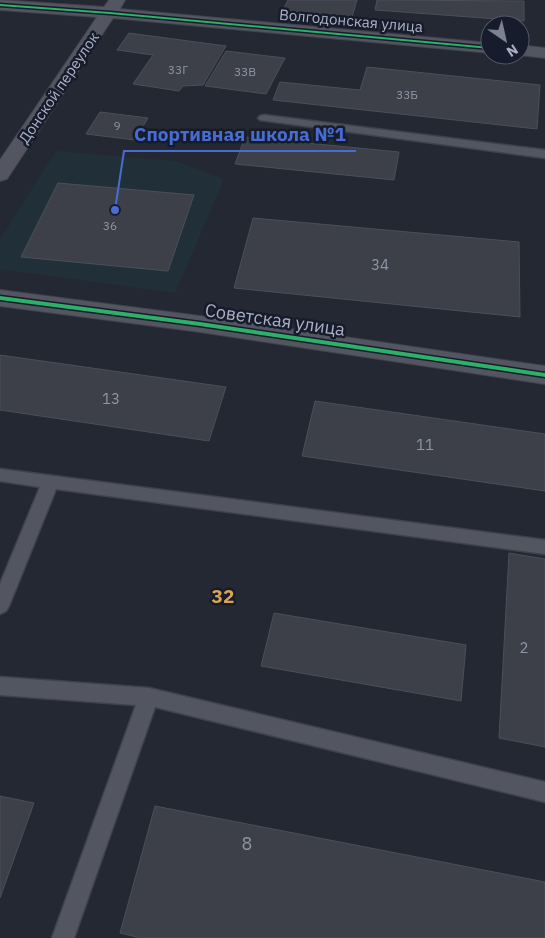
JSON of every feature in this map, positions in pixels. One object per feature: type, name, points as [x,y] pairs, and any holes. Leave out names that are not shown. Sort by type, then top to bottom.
[{"type":"street","name":"Волгодонская улица","points":[[0,5],[114,6],[480,47]]},
{"type":"street","name":"Донской переулок","points":[[0,175],[114,6]]},
{"type":"street","points":[[530,51],[545,53]]},
{"type":"street","name":"Советская улица","points":[[0,298],[210,326],[545,375]]},
{"type":"lane","points":[[264,118],[545,154]]},
{"type":"lane","points":[[0,475],[545,547]]},
{"type":"lane","points":[[0,606],[52,481]]},
{"type":"lane","points":[[0,686],[150,697],[545,792]]},
{"type":"lane","points":[[63,938],[150,697]]},
{"type":"shaded area","points":[[56,151],[176,161],[224,179],[175,293],[0,269],[0,240]]},
{"type":"building","points":[[288,0],[357,0],[352,17],[283,10]]},
{"type":"building","points":[[377,0],[524,1],[524,15],[480,15],[480,18],[375,10]]},
{"type":"building","points":[[129,33],[226,46],[203,85],[183,86],[179,91],[133,84],[153,55],[117,50]]},
{"type":"building","points":[[226,51],[285,58],[266,94],[205,86]]},
{"type":"building","points":[[367,67],[540,85],[537,129],[273,100],[280,82],[360,90]]},
{"type":"building","points":[[100,112],[148,118],[135,140],[86,134]]},
{"type":"building","points":[[245,137],[399,152],[394,180],[235,164]]},
{"type":"building","points":[[58,183],[194,195],[168,271],[21,257]]},
{"type":"building","points":[[253,218],[519,242],[520,317],[234,288]]},
{"type":"building","points":[[0,355],[226,387],[209,441],[0,410]]},
{"type":"building","points":[[315,401],[545,434],[545,491],[302,456]]},
{"type":"building","points":[[509,553],[545,559],[545,747],[499,738]]},
{"type":"building","points":[[274,613],[466,645],[461,701],[261,666]]},
{"type":"building","points":[[0,796],[34,803],[0,898]]},
{"type":"building","points":[[155,806],[545,882],[545,938],[141,938],[120,933]]},
{"type":"cycle path","points":[[0,5],[110,13],[480,47]]},
{"type":"cycle path","points":[[0,298],[200,324],[545,375]]},
{"type":"place","name":"Спортивная школа №1","points":[[115,210]]},
{"type":"district","name":"32","points":[[223,596]]}]
